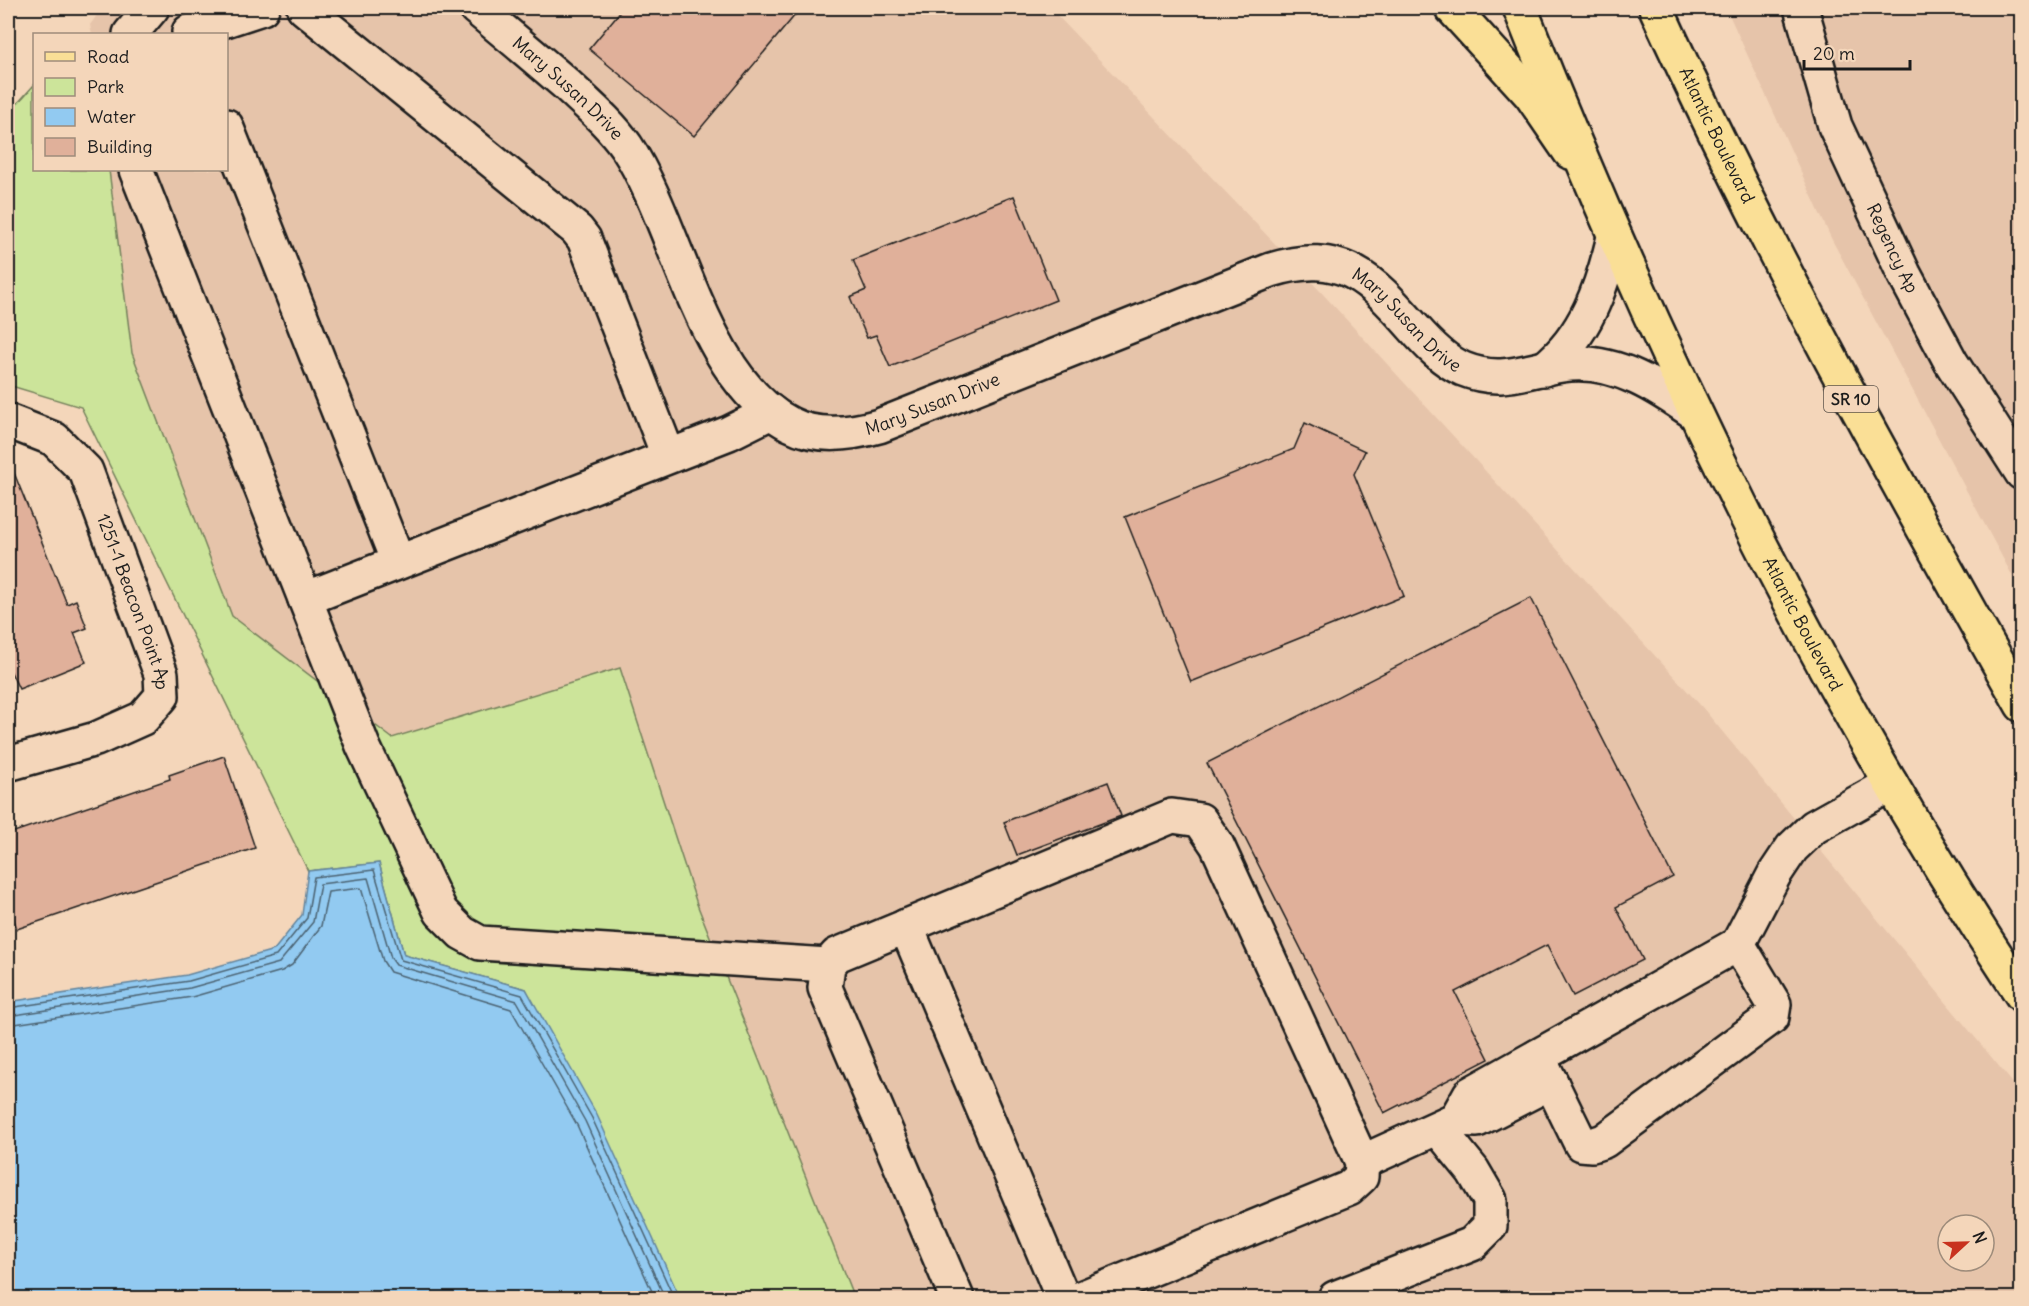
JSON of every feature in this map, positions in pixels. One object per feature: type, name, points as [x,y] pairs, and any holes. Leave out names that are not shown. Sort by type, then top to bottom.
[{"type":"main road","name":"Atlantic Boulevard","points":[[1452,8],[1503,62],[1548,117],[1578,164],[1695,413],[1802,625],[1892,784],[2022,995]]},
{"type":"main road","name":"Atlantic Boulevard","points":[[1520,8],[1614,237]]},
{"type":"main road","name":"Atlantic Boulevard","points":[[1656,8],[1725,155],[1844,386],[2022,705]]},
{"type":"street","points":[[131,33],[152,8]]},
{"type":"street","points":[[186,25],[262,8]]},
{"type":"street","points":[[304,8],[577,230],[584,239],[668,455]]},
{"type":"street","name":"Mary Susan Drive","points":[[476,8],[611,126],[642,176],[698,303],[726,357],[755,396],[771,412],[791,425],[814,431],[836,433],[879,426],[1271,270],[1312,261],[1339,265],[1365,277],[1389,299],[1434,349],[1460,368],[1503,377],[1583,363],[1608,367],[1659,389],[1695,413]]},
{"type":"street","name":"Regency Ap","points":[[1801,8],[1835,126],[1895,256],[1951,362],[2022,473]]},
{"type":"street","points":[[228,131],[398,562]]},
{"type":"street","points":[[136,171],[305,599],[383,788],[441,912],[462,933],[480,943],[828,965]]},
{"type":"street","points":[[1544,369],[1573,340],[1590,312],[1604,275],[1614,237]]},
{"type":"street","points":[[305,599],[729,433],[771,412]]},
{"type":"street","name":"1251-1 Beacon Point Ap","points":[[8,421],[54,439],[86,471],[161,674],[162,696],[143,718],[96,739],[8,764]]},
{"type":"street","points":[[1362,1162],[1447,1124],[1470,1094],[1544,1069],[1738,944],[1774,875],[1792,848],[1814,827],[1892,784]]},
{"type":"street","points":[[957,1299],[825,988],[828,965],[837,955],[1172,816],[1200,820],[1217,844],[1362,1162],[1361,1177],[1349,1188],[1081,1299]]},
{"type":"street","points":[[906,926],[1063,1299]]},
{"type":"street","points":[[1544,1069],[1581,1144],[1592,1145],[1604,1141],[1772,1017],[1774,1004],[1738,944]]},
{"type":"street","points":[[1335,1299],[1472,1244],[1490,1226],[1491,1200],[1447,1124]]},
{"type":"shaded area","points":[[102,8],[1050,8],[1321,292],[1702,707],[2021,1093],[2021,1298],[854,1298],[697,904],[620,668],[392,738],[231,616],[132,353],[109,171],[228,171],[228,33],[92,33],[90,25]]},
{"type":"shaded area","points":[[1726,8],[2021,8],[2021,592],[1831,238]]},
{"type":"green space","points":[[33,86],[33,171],[109,171],[132,353],[232,616],[392,738],[620,668],[697,904],[854,1298],[680,1298],[526,989],[404,955],[379,863],[308,871],[81,407],[8,385],[8,114]]},
{"type":"water","points":[[379,863],[404,955],[526,989],[597,1115],[680,1298],[8,1298],[8,1002],[187,975],[274,950],[302,915],[308,871]]},
{"type":"building","points":[[623,8],[801,8],[694,136],[589,49]]},
{"type":"building","points":[[1014,196],[1056,300],[890,367],[876,335],[867,338],[850,297],[866,290],[853,260]]},
{"type":"building","points":[[1305,423],[1365,451],[1354,474],[1404,596],[1191,682],[1125,517],[1294,449]]},
{"type":"building","points":[[8,458],[67,604],[76,600],[87,628],[74,633],[86,662],[19,689],[8,666]]},
{"type":"building","points":[[1531,598],[1673,877],[1616,907],[1643,960],[1573,996],[1547,945],[1455,992],[1489,1059],[1384,1113],[1207,763]]},
{"type":"building","points":[[224,756],[255,848],[17,929],[8,902],[8,834],[170,779],[169,775]]},
{"type":"building","points":[[1108,782],[1121,816],[1017,855],[1004,822]]}]
